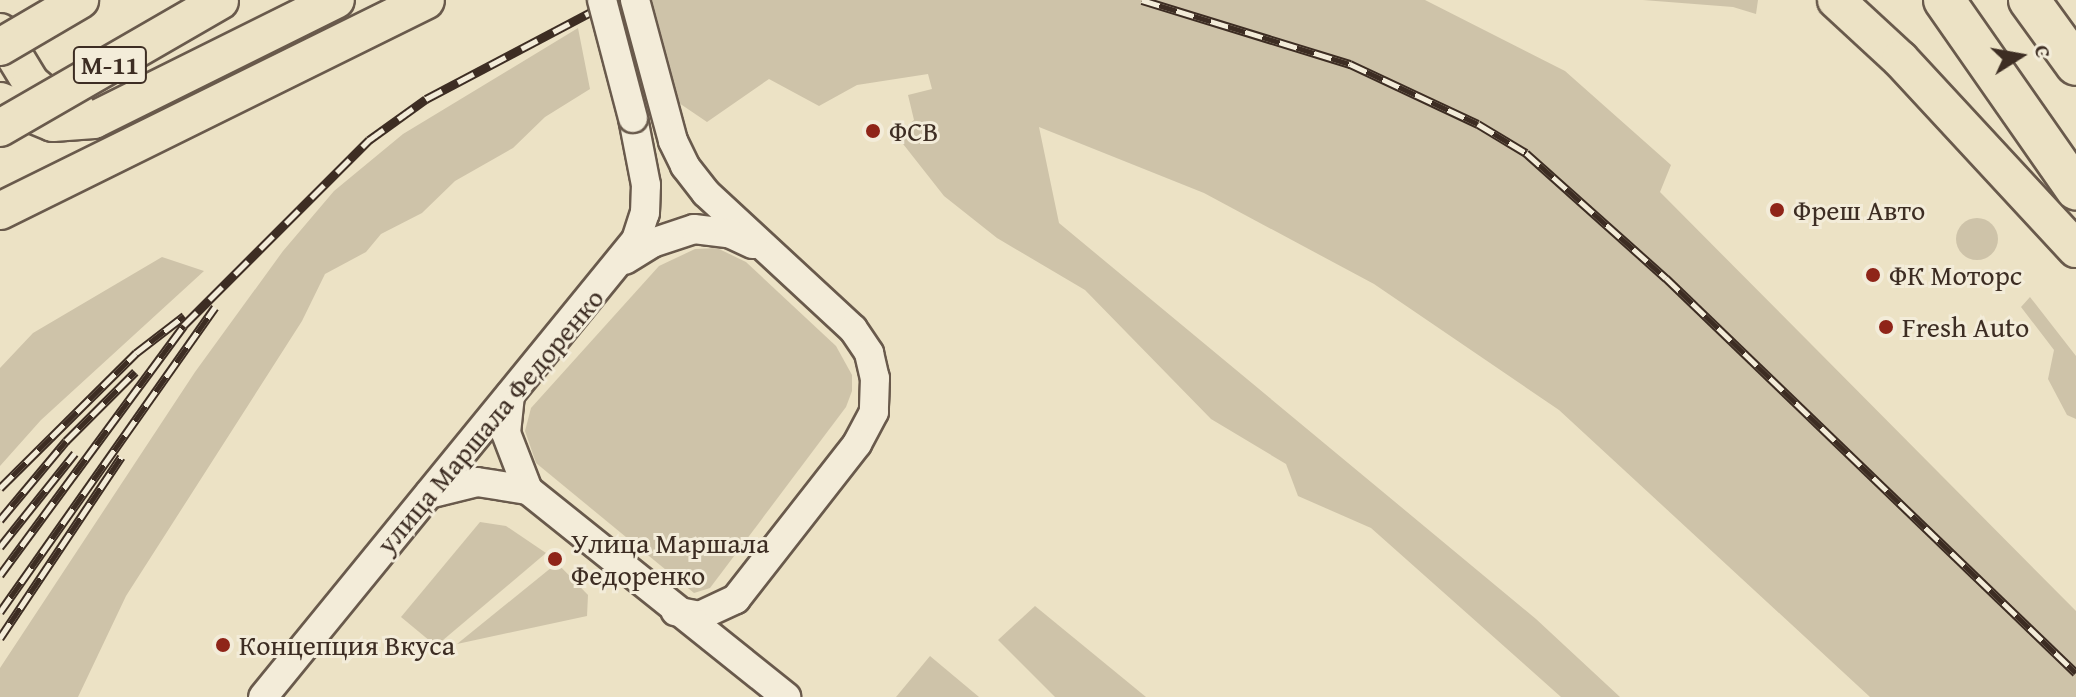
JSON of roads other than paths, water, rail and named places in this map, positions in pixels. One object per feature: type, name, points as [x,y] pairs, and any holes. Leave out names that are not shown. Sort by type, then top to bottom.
[{"type":"highway","points":[[1944,0],[2076,189]]},
{"type":"highway","points":[[2029,0],[2076,65]]},
{"type":"main road","name":"М-11","points":[[0,47],[80,0]]},
{"type":"main road","name":"М-11","points":[[0,128],[221,0]]},
{"type":"main road","points":[[0,101],[53,123],[73,124],[114,113],[336,0]]},
{"type":"main road","points":[[0,211],[426,0]]},
{"type":"main road","points":[[1836,0],[1900,59],[2076,249]]},
{"type":"main road","points":[[0,32],[24,74],[51,100],[76,110],[114,113]]},
{"type":"street","name":"улица Маршала Федоренко","points":[[263,697],[619,266],[636,240],[645,213],[646,185],[633,118],[602,0]]},
{"type":"street","points":[[635,0],[663,109],[685,166],[768,250],[853,329],[869,353],[875,378],[874,412],[857,444],[736,599],[730,621],[733,643],[737,655],[757,674]]},
{"type":"street","points":[[619,266],[652,243],[694,229],[729,233],[768,250]]},
{"type":"street","points":[[511,393],[506,433],[528,490],[786,697]]},
{"type":"street","points":[[428,495],[477,482],[528,490]]},
{"type":"street","points":[[675,611],[700,616],[736,599]]},
{"type":"railway","points":[[0,575],[184,325],[369,140],[426,99],[614,0]]},
{"type":"railway","points":[[1142,0],[1350,64],[1478,124],[1526,153],[1666,278],[2076,673]]},
{"type":"railway","points":[[0,612],[215,307]]},
{"type":"railway","points":[[0,488],[136,353],[184,316]]},
{"type":"railway","points":[[0,520],[66,441],[135,372]]},
{"type":"railway","points":[[0,547],[75,453]]},
{"type":"railway","points":[[0,638],[121,457]]},
{"type":"place","name":"ФСВ","points":[[873,131]]},
{"type":"place","name":"Фреш Авто","points":[[1777,210]]},
{"type":"place","name":"ФК Моторс","points":[[1873,275]]},
{"type":"place","name":"Fresh Auto","points":[[1886,327]]},
{"type":"place","name":"Улица Маршала Федоренко","points":[[555,559]]},
{"type":"place","name":"Концепция Вкуса","points":[[223,645]]}]
